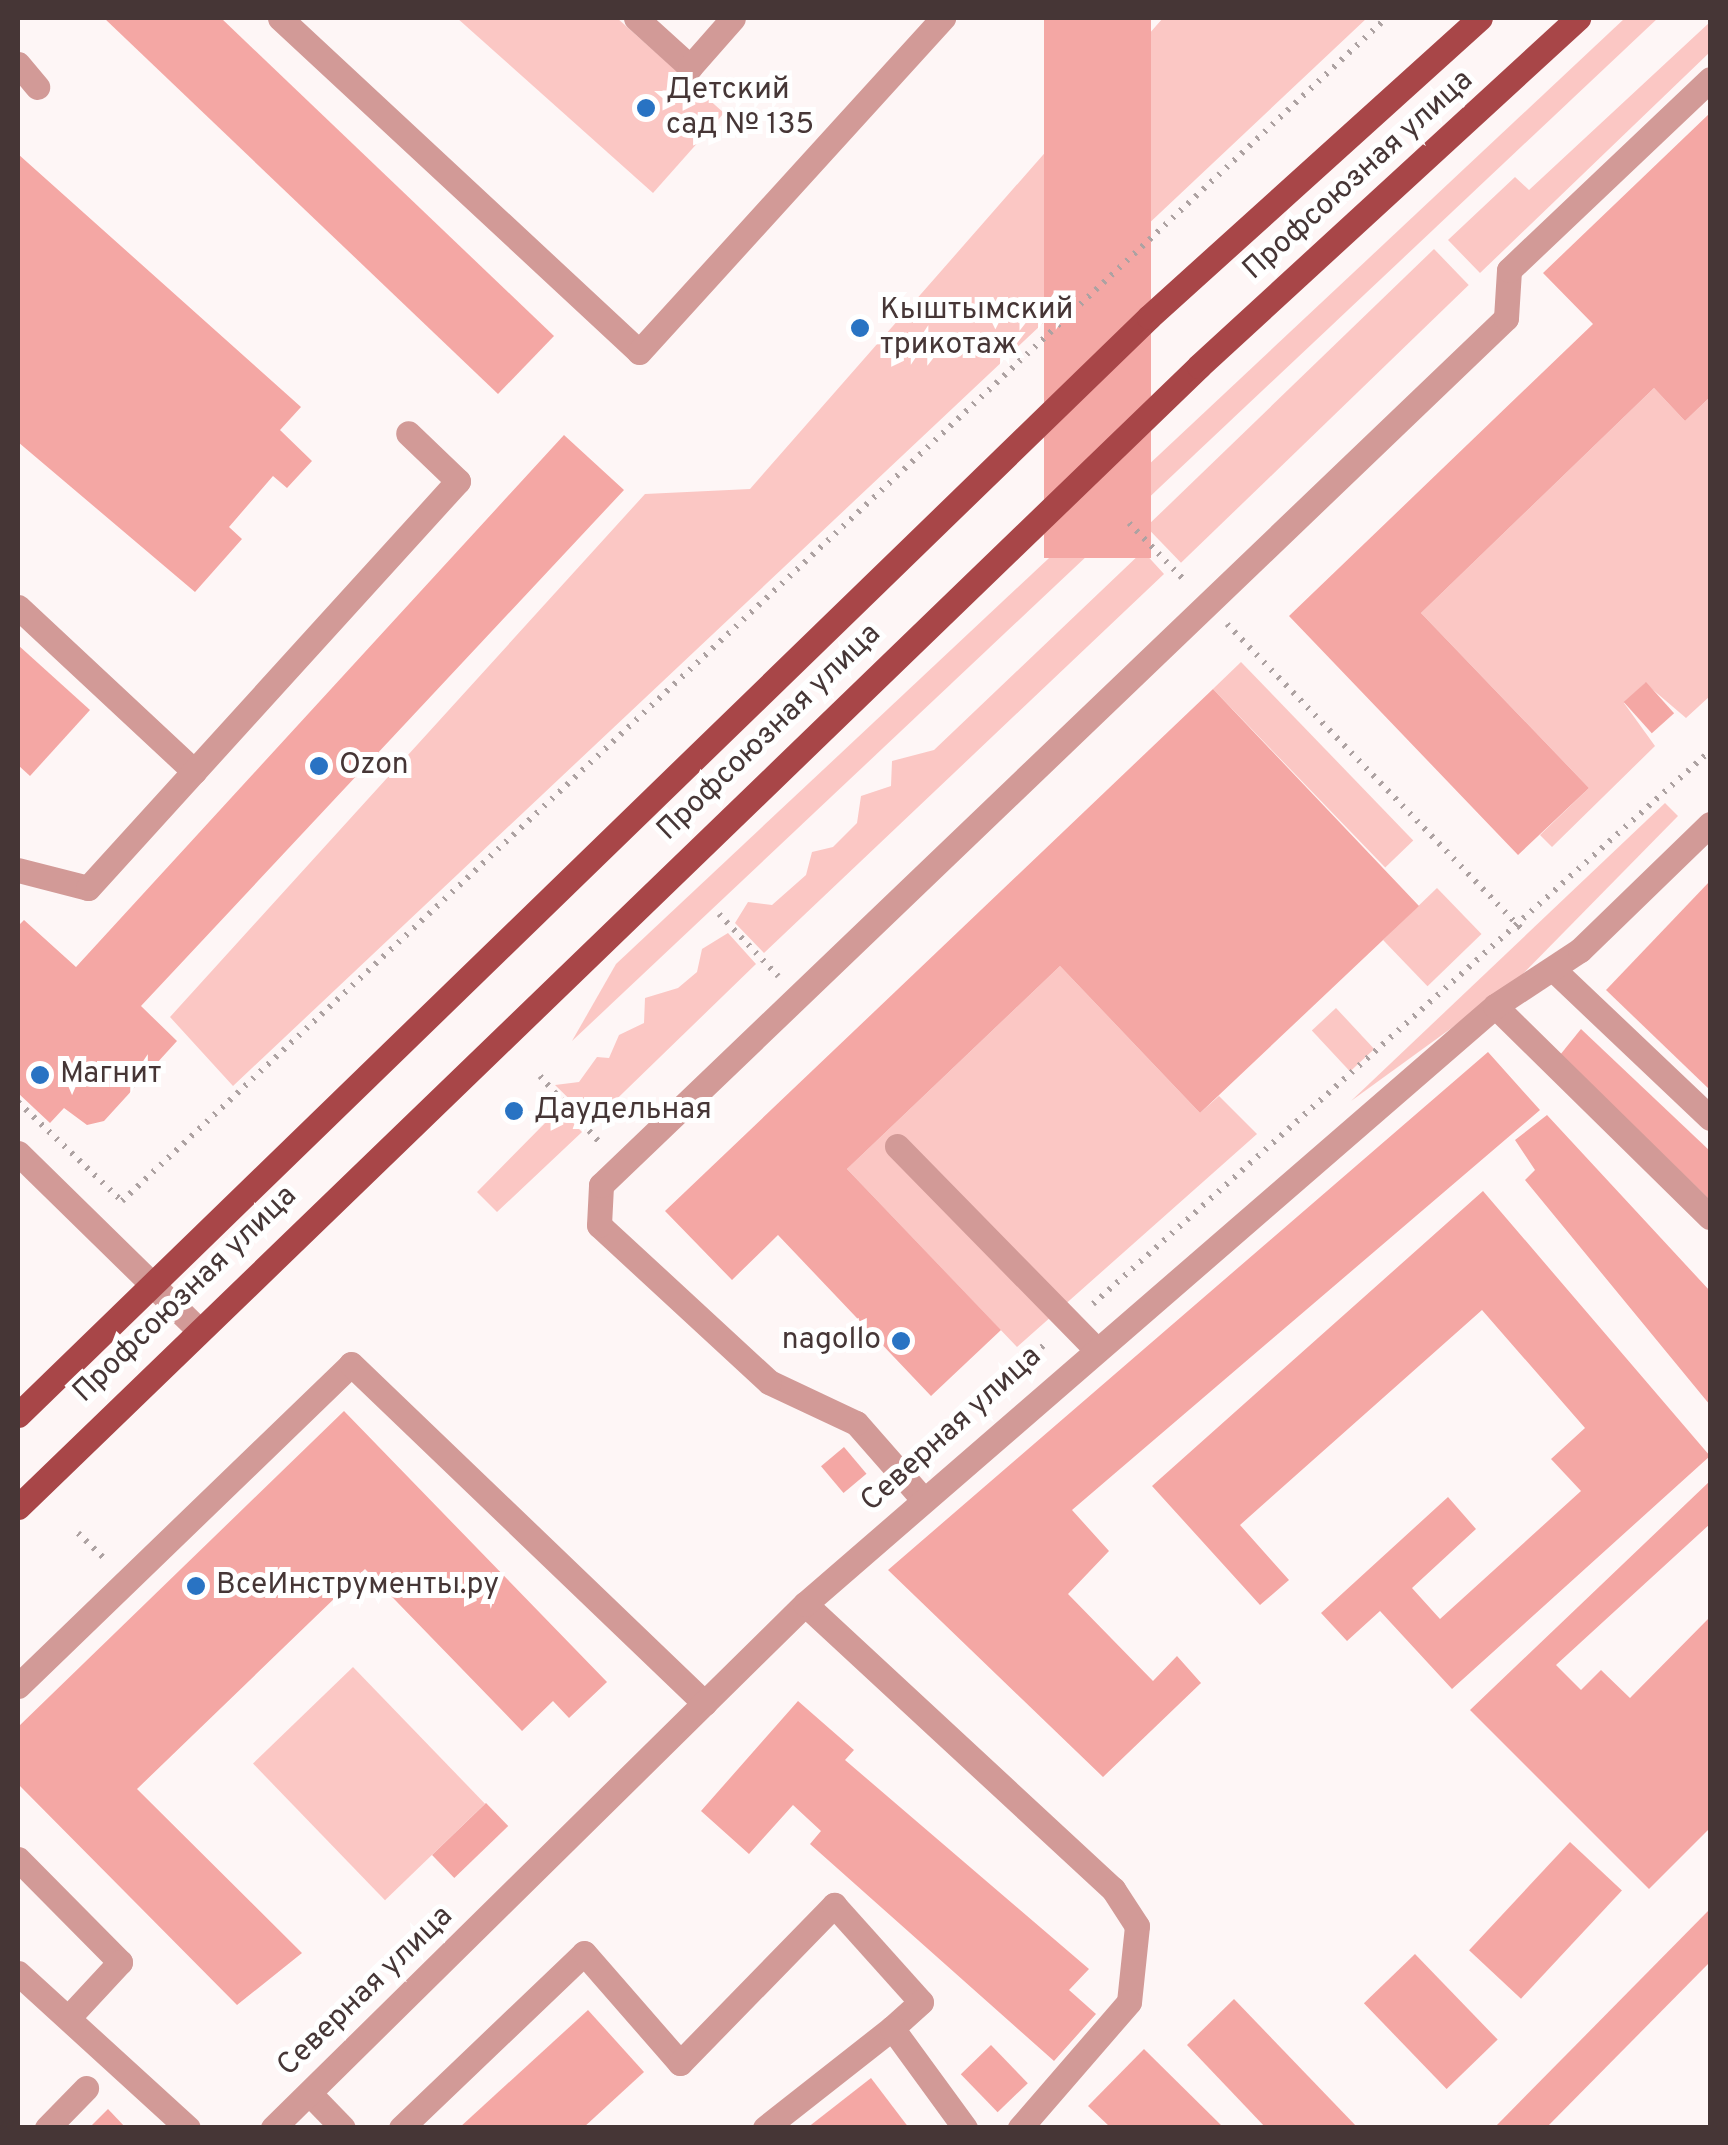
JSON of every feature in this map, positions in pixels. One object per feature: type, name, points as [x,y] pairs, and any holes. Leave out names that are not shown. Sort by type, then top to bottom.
[{"type":"main road","name":"Профсоюзная улица","points":[[18,1415],[150,1282],[1148,317],[1480,18]]},
{"type":"main road","name":"Профсоюзная улица","points":[[18,1507],[197,1328],[1170,393],[1578,18]]},
{"type":"street","points":[[280,18],[639,352],[943,18]]},
{"type":"street","points":[[636,18],[690,67],[733,18]]},
{"type":"street","points":[[18,64],[37,88]]},
{"type":"street","points":[[922,1498],[856,1423],[769,1382],[598,1225],[602,1186],[797,997],[1217,613],[1506,318],[1510,270],[1710,79]]},
{"type":"street","points":[[18,870],[88,888],[458,481],[408,434]]},
{"type":"street","points":[[18,607],[194,771]]},
{"type":"street","name":"Северная улица","points":[[274,2128],[804,1604],[1094,1347],[1496,1006],[1554,970],[1710,824]]},
{"type":"street","points":[[1554,970],[1710,1118]]},
{"type":"street","points":[[1496,1006],[1710,1217]]},
{"type":"street","points":[[897,1146],[1094,1347]]},
{"type":"street","points":[[18,1153],[197,1328]]},
{"type":"street","points":[[18,1686],[351,1364],[704,1704]]},
{"type":"street","points":[[804,1604],[1113,1888],[1137,1926],[1129,2002],[1020,2128]]},
{"type":"street","points":[[18,1858],[120,1962],[68,2018]]},
{"type":"street","points":[[401,2128],[584,1953],[680,2062],[834,1905],[921,2002],[765,2128]]},
{"type":"street","points":[[18,1973],[188,2128]]},
{"type":"street","points":[[892,2028],[965,2128]]},
{"type":"street","points":[[47,2128],[86,2088]]},
{"type":"street","points":[[310,2094],[343,2128]]},
{"type":"path","points":[[18,1102],[122,1201],[1386,18]]},
{"type":"path","points":[[1129,523],[1521,928]]},
{"type":"path","points":[[1217,613],[1239,608]]},
{"type":"path","points":[[1211,636],[1217,613]]},
{"type":"path","points":[[896,1468],[1072,1322],[1521,928],[1710,751]]},
{"type":"path","points":[[719,914],[797,997]]},
{"type":"path","points":[[540,1076],[622,1166]]},
{"type":"path","points":[[909,1435],[923,1447]]},
{"type":"shaded area","name":"Детский сад № 135","points":[[457,18],[617,18],[724,113],[653,193]]},
{"type":"shaded area","points":[[1163,18],[1367,18],[233,1086],[170,1017],[645,494],[750,489]]},
{"type":"shaded area","points":[[1625,18],[1658,18],[572,1041],[616,964]]},
{"type":"shaded area","points":[[1710,22],[1710,52],[1480,273],[1448,240],[1515,177],[1529,190]]},
{"type":"shaded area","points":[[1434,249],[1469,285],[1181,563],[1146,527]]},
{"type":"shaded area","points":[[1654,388],[1685,421],[1710,397],[1710,696],[1686,718],[1645,683],[1624,703],[1655,746],[1552,847],[1540,835],[1589,788],[1421,613]]},
{"type":"shaded area","points":[[1143,551],[1164,574],[764,953],[735,923],[748,902],[772,905],[806,875],[812,852],[833,847],[857,823],[861,796],[891,786],[892,761],[934,750]]},
{"type":"shaded area","points":[[1241,662],[1413,840],[1385,867],[1213,689]]},
{"type":"shaded area","points":[[1665,803],[1678,816],[1515,982],[1351,1101]]},
{"type":"shaded area","points":[[1437,888],[1481,934],[1428,986],[1383,940]]},
{"type":"shaded area","points":[[728,933],[756,964],[593,1122],[555,1085],[579,1082],[597,1057],[609,1058],[619,1035],[644,1023],[645,998],[678,988],[697,972],[702,949]]},
{"type":"shaded area","points":[[1060,966],[1200,1113],[1219,1096],[1257,1134],[1017,1347],[847,1169]]},
{"type":"shaded area","points":[[1336,1008],[1374,1049],[1350,1071],[1312,1031]]},
{"type":"shaded area","points":[[548,1097],[582,1132],[497,1212],[477,1192],[547,1121]]},
{"type":"shaded area","points":[[353,1667],[485,1804],[385,1900],[253,1764]]},
{"type":"building","points":[[104,18],[221,18],[554,336],[498,394]]},
{"type":"building","points":[[1044,18],[1151,18],[1151,558],[1044,558]]},
{"type":"building","points":[[1710,113],[1710,397],[1685,421],[1654,388],[1421,613],[1589,788],[1518,855],[1289,616],[1593,324],[1543,273]]},
{"type":"building","points":[[18,154],[301,407],[280,430],[312,461],[287,488],[273,476],[229,527],[242,539],[195,592],[18,442]]},
{"type":"building","points":[[564,435],[624,490],[141,1006],[177,1041],[104,1121],[87,1125],[64,1108],[50,1123],[18,1093],[18,926],[24,920],[76,967]]},
{"type":"building","points":[[18,645],[90,710],[30,776],[18,765]]},
{"type":"building","points":[[1646,682],[1674,713],[1652,733],[1624,702]]},
{"type":"building","points":[[1213,689],[1419,906],[1200,1113],[1060,966],[847,1169],[1001,1330],[931,1396],[778,1235],[732,1280],[665,1211]]},
{"type":"building","points":[[1710,881],[1710,1090],[1606,990]]},
{"type":"building","points":[[1581,1029],[1710,1151],[1710,1200],[1560,1055]]},
{"type":"building","points":[[1488,1052],[1540,1110],[1072,1510],[1109,1551],[1068,1594],[1153,1681],[1177,1656],[1201,1683],[1103,1777],[888,1570]]},
{"type":"building","points":[[1547,1115],[1710,1291],[1710,1405],[1525,1180],[1535,1170],[1515,1140]]},
{"type":"building","points":[[1483,1191],[1710,1456],[1452,1689],[1380,1611],[1347,1641],[1321,1613],[1448,1497],[1476,1529],[1412,1588],[1440,1619],[1581,1491],[1551,1459],[1585,1428],[1482,1310],[1240,1525],[1289,1580],[1260,1605],[1152,1486]]},
{"type":"building","points":[[344,1411],[607,1682],[569,1718],[553,1701],[522,1731],[365,1569],[137,1789],[302,1953],[237,2005],[18,1784],[18,1727]]},
{"type":"building","points":[[844,1447],[866,1474],[844,1493],[821,1466]]},
{"type":"building","points":[[1710,1481],[1710,1524],[1556,1665],[1581,1690],[1601,1670],[1630,1698],[1710,1617],[1710,1828],[1649,1889],[1470,1710]]},
{"type":"building","points":[[798,1701],[854,1750],[845,1760],[1089,1969],[1069,1990],[1096,2014],[1054,2061],[810,1844],[821,1831],[793,1805],[749,1854],[701,1811]]},
{"type":"building","points":[[486,1803],[508,1826],[454,1878],[432,1855]]},
{"type":"building","points":[[1570,1842],[1622,1890],[1521,1999],[1469,1950]]},
{"type":"building","points":[[1710,1909],[1710,1962],[1546,2128],[1494,2128]]},
{"type":"building","points":[[1415,1954],[1498,2040],[1447,2089],[1364,2003]]},
{"type":"building","points":[[1234,1999],[1358,2128],[1266,2128],[1187,2045]]},
{"type":"building","points":[[588,2010],[644,2072],[583,2128],[459,2128]]},
{"type":"building","points":[[991,2045],[1028,2083],[998,2112],[961,2074]]},
{"type":"building","points":[[1144,2049],[1224,2128],[1111,2128],[1088,2106]]},
{"type":"building","points":[[871,2078],[909,2128],[807,2128]]},
{"type":"building","points":[[108,2109],[126,2128],[89,2128]]},
{"type":"place","name":"Детский сад № 135","points":[[646,108]]},
{"type":"place","name":"Кыштымский трикотаж","points":[[860,328]]},
{"type":"place","name":"Ozon","points":[[319,766]]},
{"type":"place","name":"Магнит","points":[[40,1075]]},
{"type":"place","name":"Даудельная","points":[[514,1111]]},
{"type":"place","name":"nagollo","points":[[901,1341]]},
{"type":"place","name":"ВсеИнструменты.ру","points":[[196,1586]]}]
